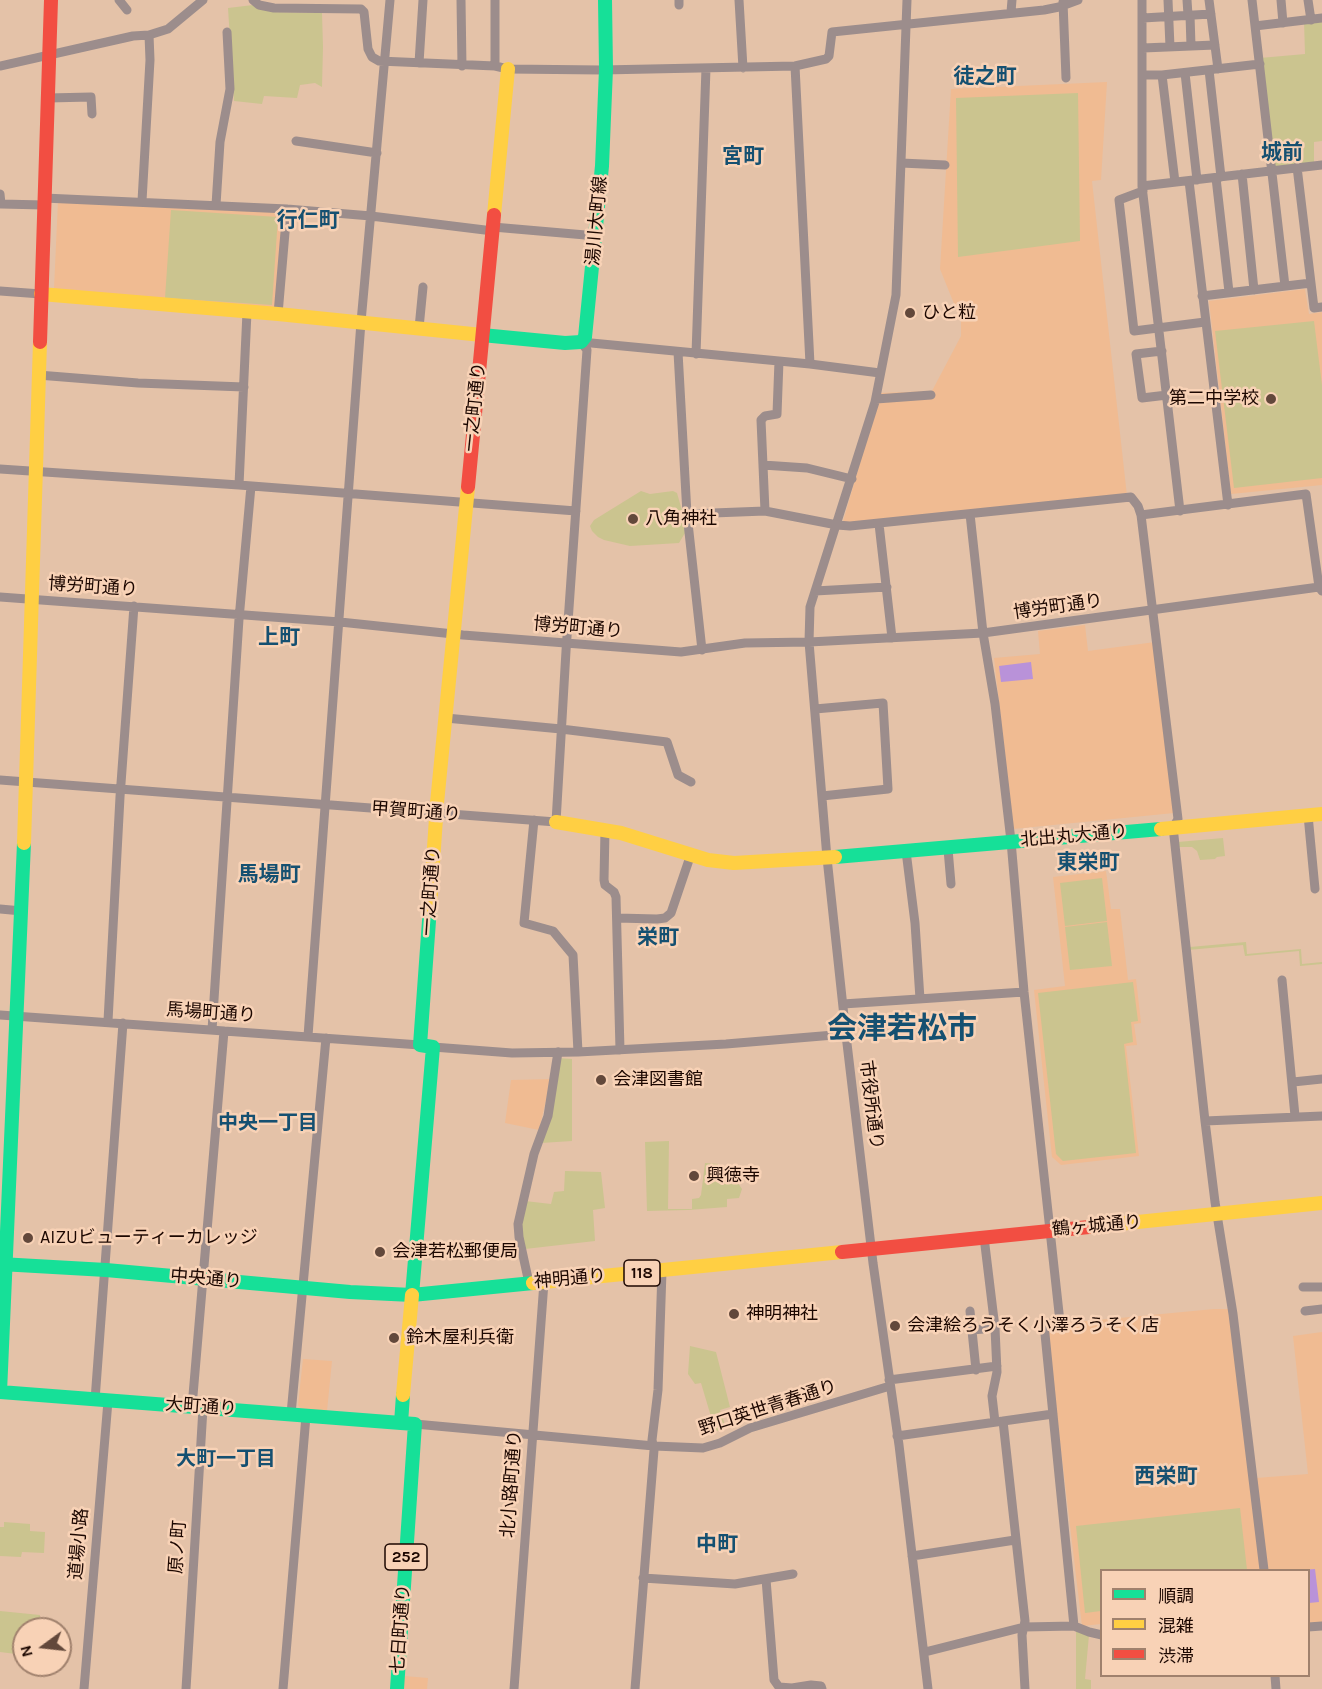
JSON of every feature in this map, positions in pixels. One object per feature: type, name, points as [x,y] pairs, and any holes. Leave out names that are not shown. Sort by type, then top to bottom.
[{"type":"main road","points":[[0,1392],[5,1176],[18,1016],[22,911],[51,0]]},
{"type":"main road","name":"湯川大町線","points":[[581,342],[585,337],[597,236],[602,166],[606,69],[605,0]]},
{"type":"main road","name":"一之町通り","points":[[408,1424],[412,1295],[427,1046],[437,813],[493,229],[502,67]]},
{"type":"main road","points":[[41,294],[278,314],[575,344],[581,342]]},
{"type":"main road","name":"北出丸大通り","points":[[827,858],[1315,815]]},
{"type":"main road","name":"甲賀町通り","points":[[556,822],[634,836],[708,860],[734,863],[827,858]]},
{"type":"main road","name":"鶴ヶ城通り","points":[[871,1249],[1322,1203]]},
{"type":"main road","name":"神明通り","points":[[412,1295],[871,1249]]},
{"type":"main road","name":"中央通り","points":[[3,1265],[106,1270],[412,1295]]},
{"type":"main road","name":"大町通り","points":[[0,1392],[408,1424]]},
{"type":"main road","name":"七日町通り","points":[[397,1689],[408,1424]]},
{"type":"street","points":[[119,0],[127,10]]},
{"type":"street","points":[[0,66],[168,29],[203,0]]},
{"type":"street","points":[[253,0],[259,5],[274,8],[361,9],[364,12],[368,49],[376,60],[384,62],[606,69],[795,66],[826,59],[829,56],[832,32],[1011,12],[1078,0]]},
{"type":"street","points":[[308,1036],[361,322],[390,0]]},
{"type":"street","points":[[418,63],[423,0]]},
{"type":"street","points":[[461,0],[462,66]]},
{"type":"street","points":[[495,0],[502,67]]},
{"type":"street","points":[[739,0],[743,68]]},
{"type":"street","name":"市役所通り","points":[[907,0],[896,295],[876,399],[815,591],[809,618],[809,642],[827,858],[846,1034],[871,1249],[928,1689]]},
{"type":"street","points":[[1011,12],[1012,0]]},
{"type":"street","points":[[1142,0],[1142,188],[1180,511]]},
{"type":"street","points":[[1168,0],[1170,47]]},
{"type":"street","points":[[1187,0],[1191,46]]},
{"type":"street","points":[[1209,0],[1215,45],[1218,177],[1229,292]]},
{"type":"street","points":[[1252,0],[1285,286]]},
{"type":"street","points":[[1281,0],[1283,23]]},
{"type":"street","points":[[1308,0],[1311,20]]},
{"type":"street","points":[[1063,3],[1066,78]]},
{"type":"street","points":[[1143,18],[1211,14]]},
{"type":"street","points":[[1255,26],[1322,18]]},
{"type":"street","points":[[216,205],[220,142],[230,89],[227,32]]},
{"type":"street","points":[[141,201],[150,60],[149,35]]},
{"type":"street","points":[[1143,48],[1215,45]]},
{"type":"street","points":[[1142,75],[1185,73],[1260,64]]},
{"type":"street","points":[[795,66],[810,364]]},
{"type":"street","points":[[696,354],[706,68]]},
{"type":"street","points":[[1185,73],[1202,296],[1227,505]]},
{"type":"street","points":[[1162,75],[1175,182]]},
{"type":"street","points":[[48,98],[91,98],[92,114]]},
{"type":"street","points":[[296,141],[376,153]]},
{"type":"street","points":[[901,163],[945,165]]},
{"type":"street","points":[[1205,322],[1134,331],[1119,200],[1142,188],[1175,182],[1322,165]]},
{"type":"street","points":[[1297,167],[1314,308],[1322,307]]},
{"type":"street","points":[[1242,174],[1254,290]]},
{"type":"street","points":[[0,194],[1,204],[141,201],[216,205],[597,236]]},
{"type":"street","points":[[278,314],[287,209]]},
{"type":"street","points":[[1202,296],[1311,283]]},
{"type":"street","points":[[419,328],[423,287]]},
{"type":"street","points":[[0,291],[41,294]]},
{"type":"street","points":[[239,485],[247,312]]},
{"type":"street","points":[[581,342],[880,373]]},
{"type":"street","points":[[556,822],[587,350],[581,342]]},
{"type":"street","points":[[1162,351],[1137,354],[1142,398],[1167,395]]},
{"type":"street","points":[[678,352],[687,514],[702,650]]},
{"type":"street","points":[[765,511],[761,420],[765,416],[777,414],[779,361]]},
{"type":"street","points":[[38,375],[138,383],[244,387]]},
{"type":"street","points":[[876,399],[932,395]]},
{"type":"street","points":[[763,465],[807,468],[852,479]]},
{"type":"street","points":[[0,469],[576,511]]},
{"type":"street","points":[[212,1030],[226,797],[250,486]]},
{"type":"street","points":[[1141,515],[1306,494],[1319,556],[1320,589]]},
{"type":"street","points":[[687,514],[765,511],[837,525],[879,524],[1131,497],[1138,506],[1141,515],[1178,819],[1173,828],[1205,1121],[1233,1314],[1264,1569]]},
{"type":"street","points":[[970,514],[983,633],[995,704],[1011,842],[1024,992],[1060,1322],[1044,1324],[1074,1626]]},
{"type":"street","points":[[879,524],[892,638]]},
{"type":"street","points":[[815,591],[887,587]]},
{"type":"street","name":"博労町通り","points":[[0,597],[340,622],[566,644],[681,652],[745,643],[983,633],[1320,589]]},
{"type":"street","points":[[108,1022],[134,606]]},
{"type":"street","points":[[815,709],[883,703],[888,789],[822,796]]},
{"type":"street","points":[[446,718],[668,742],[678,775],[691,782]]},
{"type":"street","name":"甲賀町通り","points":[[0,780],[556,822]]},
{"type":"street","points":[[1315,815],[1315,889]]},
{"type":"street","points":[[534,820],[524,923],[554,931],[573,956],[578,1052]]},
{"type":"street","points":[[605,830],[604,880],[605,885],[614,892],[616,897],[620,1050]]},
{"type":"street","points":[[948,849],[951,884]]},
{"type":"street","points":[[906,851],[915,923],[920,999]]},
{"type":"street","points":[[617,918],[657,919],[665,918],[671,913],[691,854]]},
{"type":"street","points":[[0,909],[22,911]]},
{"type":"street","points":[[1282,980],[1295,1116]]},
{"type":"street","points":[[843,1004],[1024,992]]},
{"type":"street","name":"馬場町通り","points":[[0,1015],[308,1036],[512,1053],[620,1050],[846,1034]]},
{"type":"street","name":"道場小路","points":[[84,1689],[101,1400],[106,1270],[123,1023]]},
{"type":"street","name":"原ノ町","points":[[186,1689],[202,1279],[224,1031]]},
{"type":"street","points":[[291,1414],[326,1038]]},
{"type":"street","points":[[529,1283],[518,1224],[534,1154],[548,1116],[558,1052]]},
{"type":"street","points":[[1293,1082],[1322,1078]]},
{"type":"street","points":[[1205,1121],[1322,1116]]},
{"type":"street","points":[[984,1237],[995,1328],[997,1366],[992,1396],[999,1422],[1025,1621],[1022,1635],[1025,1689]]},
{"type":"street","points":[[635,1689],[654,1446],[652,1440],[658,1390],[662,1271]]},
{"type":"street","name":"北小路町通り","points":[[514,1689],[544,1282]]},
{"type":"street","points":[[1303,1287],[1322,1287]]},
{"type":"street","points":[[1305,1311],[1322,1309]]},
{"type":"street","points":[[970,1311],[976,1370]]},
{"type":"street","points":[[972,1330],[995,1328]]},
{"type":"street","name":"野口英世青春通り","points":[[532,1435],[654,1446],[709,1447],[750,1428],[890,1383],[997,1366]]},
{"type":"street","points":[[0,1392],[0,1397]]},
{"type":"street","points":[[897,1436],[1053,1414]]},
{"type":"street","points":[[283,1689],[306,1416]]},
{"type":"street","points":[[408,1424],[532,1435]]},
{"type":"street","points":[[912,1556],[1015,1540]]},
{"type":"street","points":[[644,1578],[735,1584],[793,1574]]},
{"type":"street","points":[[766,1579],[774,1680],[779,1687],[792,1688],[811,1685],[821,1686],[822,1689]]},
{"type":"street","points":[[925,1652],[1024,1628],[1074,1626],[1100,1635]]},
{"type":"shaded area","points":[[253,5],[272,12],[322,13],[322,87],[315,83],[300,85],[297,98],[264,96],[262,104],[234,101],[228,8]]},
{"type":"shaded area","points":[[1322,19],[1322,141],[1314,142],[1314,164],[1276,168],[1271,162],[1260,58],[1305,54],[1304,21]]},
{"type":"shaded area","points":[[1107,82],[1101,180],[1092,181],[1127,496],[842,525],[880,393],[932,391],[961,336],[961,321],[940,269],[951,89]]},
{"type":"shaded area","points":[[1078,93],[1080,241],[958,257],[956,98]]},
{"type":"shaded area","points":[[58,201],[284,212],[275,309],[54,289]]},
{"type":"shaded area","points":[[171,210],[278,217],[272,305],[165,298]]},
{"type":"shaded area","name":"第二中学校","points":[[1305,289],[1309,314],[1322,312],[1322,485],[1231,494],[1209,301]]},
{"type":"shaded area","name":"第二中学校","points":[[1314,321],[1322,385],[1322,478],[1234,488],[1215,331]]},
{"type":"shaded area","name":"八角神社","points":[[641,491],[650,494],[673,491],[677,493],[685,533],[679,543],[630,546],[604,540],[592,531],[590,526],[594,520]]},
{"type":"shaded area","points":[[1085,625],[1088,651],[1155,642],[1174,813],[1013,829],[994,658],[1040,654],[1038,631]]},
{"type":"shaded area","points":[[1031,662],[1033,679],[1001,682],[999,666]]},
{"type":"shaded area","points":[[1223,838],[1225,856],[1215,859],[1200,860],[1197,851],[1192,847],[1178,847],[1178,842]]},
{"type":"shaded area","points":[[1106,871],[1111,909],[1120,909],[1128,980],[1136,979],[1141,1023],[1134,1024],[1137,1045],[1126,1046],[1139,1156],[1061,1165],[1052,1157],[1034,990],[1065,986],[1053,877]]},
{"type":"shaded area","points":[[1102,878],[1107,921],[1065,926],[1060,883]]},
{"type":"shaded area","points":[[1107,922],[1112,966],[1070,970],[1065,927]]},
{"type":"shaded area","points":[[1246,942],[1247,954],[1301,949],[1302,964],[1322,962],[1322,964],[1300,966],[1299,951],[1245,956],[1243,945],[1188,950],[1190,947]]},
{"type":"shaded area","points":[[1133,982],[1138,1021],[1131,1022],[1133,1042],[1124,1044],[1136,1153],[1063,1161],[1056,1154],[1038,993]]},
{"type":"shaded area","points":[[558,1058],[572,1059],[572,1141],[541,1143]]},
{"type":"shaded area","points":[[551,1079],[539,1130],[505,1123],[511,1080]]},
{"type":"shaded area","points":[[669,1141],[668,1209],[692,1209],[692,1199],[699,1198],[701,1195],[705,1163],[718,1164],[718,1181],[736,1180],[742,1189],[739,1198],[727,1199],[727,1207],[688,1210],[647,1211],[645,1142]]},
{"type":"shaded area","points":[[565,1171],[601,1172],[605,1208],[593,1210],[595,1241],[525,1249],[521,1226],[525,1201],[551,1204],[554,1192],[564,1191]]},
{"type":"shaded area","points":[[1229,1309],[1261,1569],[1100,1569],[1100,1624],[1082,1626],[1046,1325]]},
{"type":"shaded area","points":[[1322,1332],[1322,1622],[1310,1624],[1310,1569],[1268,1569],[1256,1478],[1308,1474],[1293,1336]]},
{"type":"shaded area","points":[[690,1346],[716,1352],[730,1407],[720,1410],[726,1428],[711,1433],[708,1421],[712,1420],[701,1383],[695,1384],[688,1374]]},
{"type":"shaded area","points":[[303,1359],[332,1361],[327,1411],[301,1409],[298,1405]]},
{"type":"shaded area","points":[[1240,1508],[1247,1569],[1100,1569],[1100,1611],[1085,1613],[1076,1526]]},
{"type":"shaded area","points":[[4,1522],[30,1524],[30,1531],[45,1532],[44,1553],[22,1552],[21,1557],[0,1556],[0,1527],[4,1527]]},
{"type":"shaded area","points":[[1310,1569],[1315,1569],[1319,1602],[1310,1603]]},
{"type":"shaded area","points":[[0,1611],[40,1615],[40,1617],[12,1617],[12,1654],[0,1652]]},
{"type":"shaded area","points":[[1076,1630],[1089,1635],[1085,1679],[1091,1680],[1091,1689],[1076,1689]]},
{"type":"shaded area","points":[[404,1676],[428,1678],[427,1689],[404,1689]]},
{"type":"traffic: fast","points":[[482,335],[565,343],[581,342],[585,337],[602,166],[606,69],[605,0]]},
{"type":"traffic: fast","points":[[835,857],[1161,829]]},
{"type":"traffic: fast","points":[[0,1392],[24,843]]},
{"type":"traffic: fast","points":[[412,1295],[433,1047],[420,1045],[430,907]]},
{"type":"traffic: fast","points":[[0,1264],[106,1270],[350,1292],[412,1295],[533,1283]]},
{"type":"traffic: fast","points":[[0,1392],[401,1423]]},
{"type":"traffic: fast","points":[[397,1689],[415,1424],[401,1423],[403,1395]]},
{"type":"traffic: slow","points":[[494,215],[508,69]]},
{"type":"traffic: slow","points":[[41,294],[278,314],[482,335]]},
{"type":"traffic: slow","points":[[24,843],[40,342]]},
{"type":"traffic: slow","points":[[430,907],[437,803],[468,487]]},
{"type":"traffic: slow","points":[[1161,829],[1322,814]]},
{"type":"traffic: slow","points":[[556,822],[621,833],[708,860],[734,863],[835,857]]},
{"type":"traffic: slow","points":[[1089,1227],[1322,1203]]},
{"type":"traffic: slow","points":[[533,1283],[842,1252]]},
{"type":"traffic: slow","points":[[403,1395],[412,1295]]},
{"type":"traffic: jam","points":[[40,342],[51,0]]},
{"type":"traffic: jam","points":[[468,487],[494,215]]},
{"type":"traffic: jam","points":[[842,1252],[1089,1227]]},
{"type":"place","name":"ひと粒","points":[[910,313]]},
{"type":"place","name":"第二中学校","points":[[1271,399]]},
{"type":"place","name":"八角神社","points":[[633,519]]},
{"type":"place","name":"会津図書館","points":[[601,1080]]},
{"type":"place","name":"興徳寺","points":[[694,1176]]},
{"type":"place","name":"AIZUビューティーカレッジ","points":[[28,1238]]},
{"type":"place","name":"会津若松郵便局","points":[[380,1252]]},
{"type":"place","name":"神明神社","points":[[734,1314]]},
{"type":"place","name":"会津絵ろうそく小澤ろうそく店","points":[[895,1326]]},
{"type":"place","name":"鈴木屋利兵衛","points":[[394,1338]]},
{"type":"district","name":"徒之町","points":[[985,77]]},
{"type":"district","name":"城前","points":[[1282,153]]},
{"type":"district","name":"宮町","points":[[743,157]]},
{"type":"district","name":"行仁町","points":[[308,221]]},
{"type":"district","name":"上町","points":[[279,638]]},
{"type":"district","name":"東栄町","points":[[1088,863]]},
{"type":"district","name":"馬場町","points":[[269,875]]},
{"type":"district","name":"栄町","points":[[658,938]]},
{"type":"district","name":"会津若松市","points":[[902,1029]]},
{"type":"district","name":"中央一丁目","points":[[268,1123]]},
{"type":"district","name":"大町一丁目","points":[[226,1459]]},
{"type":"district","name":"西栄町","points":[[1166,1477]]},
{"type":"district","name":"中町","points":[[717,1545]]}]
